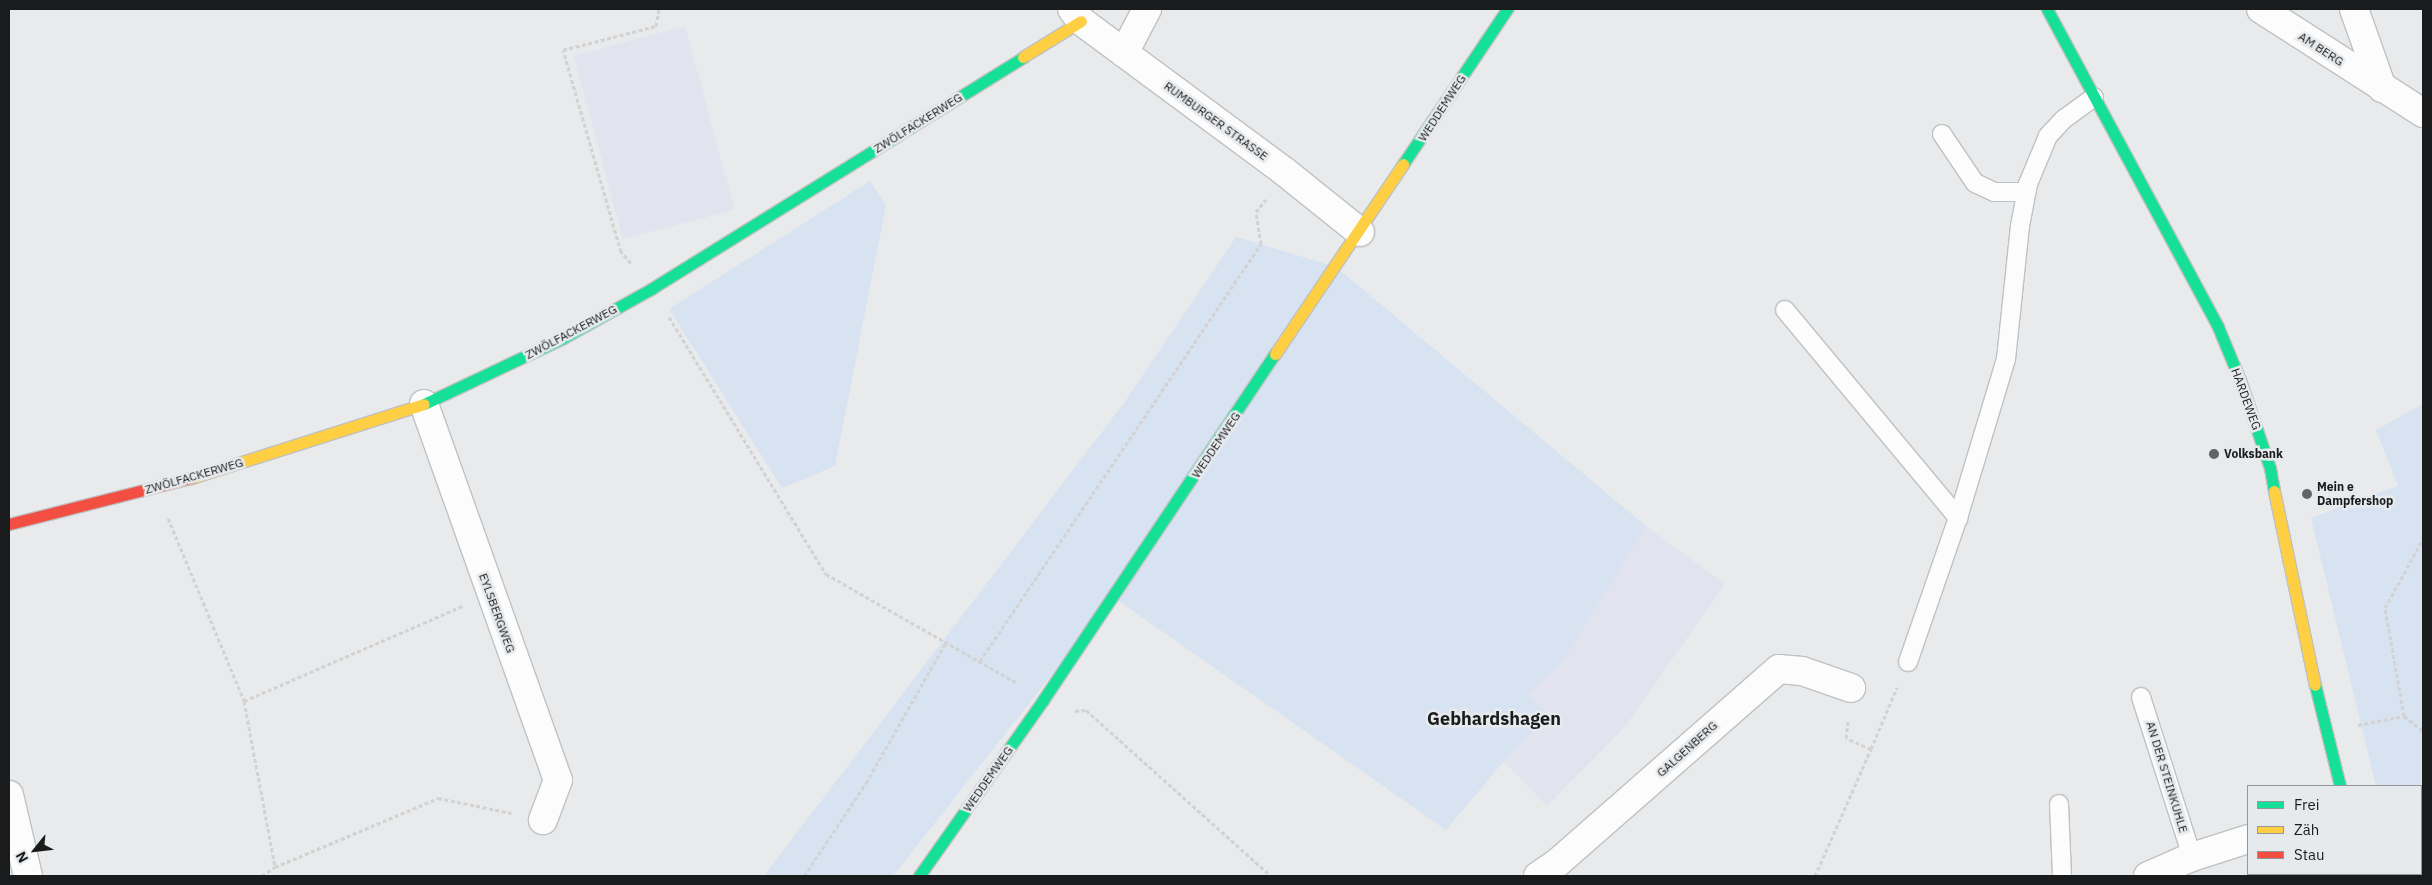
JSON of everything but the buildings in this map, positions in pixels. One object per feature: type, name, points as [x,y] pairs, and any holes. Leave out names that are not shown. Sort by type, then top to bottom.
[{"type":"street","points":[[1124,53],[1147,9]]},
{"type":"street","name":"WEDDEMWEG","points":[[919,876],[1043,700],[1360,232],[1507,9]]},
{"type":"street","name":"HARDEWEG","points":[[2047,9],[2218,328],[2258,429],[2270,468],[2299,619],[2340,785]]},
{"type":"street","name":"AM BERG","points":[[2260,9],[2423,114]]},
{"type":"street","points":[[2354,9],[2382,88]]},
{"type":"street","name":"ZWÖLFACKERWEG","points":[[9,524],[155,487],[424,404],[563,338],[651,289],[1076,15]]},
{"type":"street","name":"RUMBURGER STRASSE","points":[[1076,15],[1124,53],[1285,172],[1360,232]]},
{"type":"street","name":"EYLSBERGWEG","points":[[424,404],[490,594],[558,780],[544,820]]},
{"type":"street","name":"GALGENBERG","points":[[1538,876],[1556,864],[1764,680],[1779,670],[1802,671],[1851,688]]},
{"type":"street","points":[[9,795],[28,876]]},
{"type":"street","points":[[2148,876],[2192,857],[2247,838]]},
{"type":"lane","points":[[1908,662],[1958,518],[2006,359],[2020,226],[2026,192],[2048,136],[2064,119],[2094,97]]},
{"type":"lane","points":[[1942,134],[1975,183],[1994,192],[2026,192]]},
{"type":"lane","points":[[1785,310],[1958,518]]},
{"type":"lane","name":"AN DER STEINKUHLE","points":[[2141,697],[2192,857]]},
{"type":"lane","points":[[2059,804],[2062,876]]},
{"type":"path","points":[[659,9],[656,26],[563,50],[621,252],[651,289],[826,574],[980,661],[1043,700]]},
{"type":"path","points":[[980,661],[1261,244],[1256,212],[1285,172]]},
{"type":"path","points":[[155,487],[244,701],[275,867]]},
{"type":"path","points":[[2423,539],[2386,608],[2404,716],[2423,731]]},
{"type":"path","points":[[244,701],[490,594]]},
{"type":"path","points":[[804,876],[866,783],[946,642]]},
{"type":"path","points":[[1815,876],[1908,662]]},
{"type":"path","points":[[1851,688],[1846,738],[1871,749]]},
{"type":"path","points":[[1086,710],[1270,876]]},
{"type":"path","points":[[2327,732],[2404,716]]},
{"type":"path","points":[[262,876],[275,867],[438,798],[544,820]]},
{"type":"shaded area","points":[[685,26],[734,210],[623,239],[574,56]]},
{"type":"shaded area","points":[[870,181],[886,205],[835,466],[782,488],[669,309]]},
{"type":"shaded area","points":[[1236,237],[1336,267],[1646,526],[1564,660],[1528,695],[1549,715],[1504,761],[1446,830],[1113,597],[893,876],[764,876],[1124,403]]},
{"type":"shaded area","points":[[2423,404],[2423,876],[2398,875],[2422,875],[2422,785],[2376,785],[2311,518],[2398,486],[2376,430]]},
{"type":"shaded area","points":[[1646,526],[1725,584],[1624,728],[1547,806],[1504,761],[1548,716],[1528,695],[1564,660]]},
{"type":"traffic: fast","points":[[1403,164],[1507,9]]},
{"type":"traffic: fast","points":[[2047,9],[2218,327],[2240,380],[2270,468],[2274,491]]},
{"type":"traffic: fast","points":[[424,404],[563,338],[651,289],[1023,57]]},
{"type":"traffic: fast","points":[[919,876],[1043,700],[1275,354]]},
{"type":"traffic: fast","points":[[2315,685],[2340,785]]},
{"type":"traffic: slow","points":[[1023,57],[1081,21]]},
{"type":"traffic: slow","points":[[1275,354],[1403,164]]},
{"type":"traffic: slow","points":[[191,478],[424,404]]},
{"type":"traffic: slow","points":[[2274,491],[2315,685]]},
{"type":"traffic: jam","points":[[9,524],[191,478]]},
{"type":"place","name":"Volksbank","points":[[2214,454]]},
{"type":"place","name":"Mein e Dampfershop","points":[[2307,494]]},
{"type":"district","name":"Gebhardshagen","points":[[1494,719]]}]
